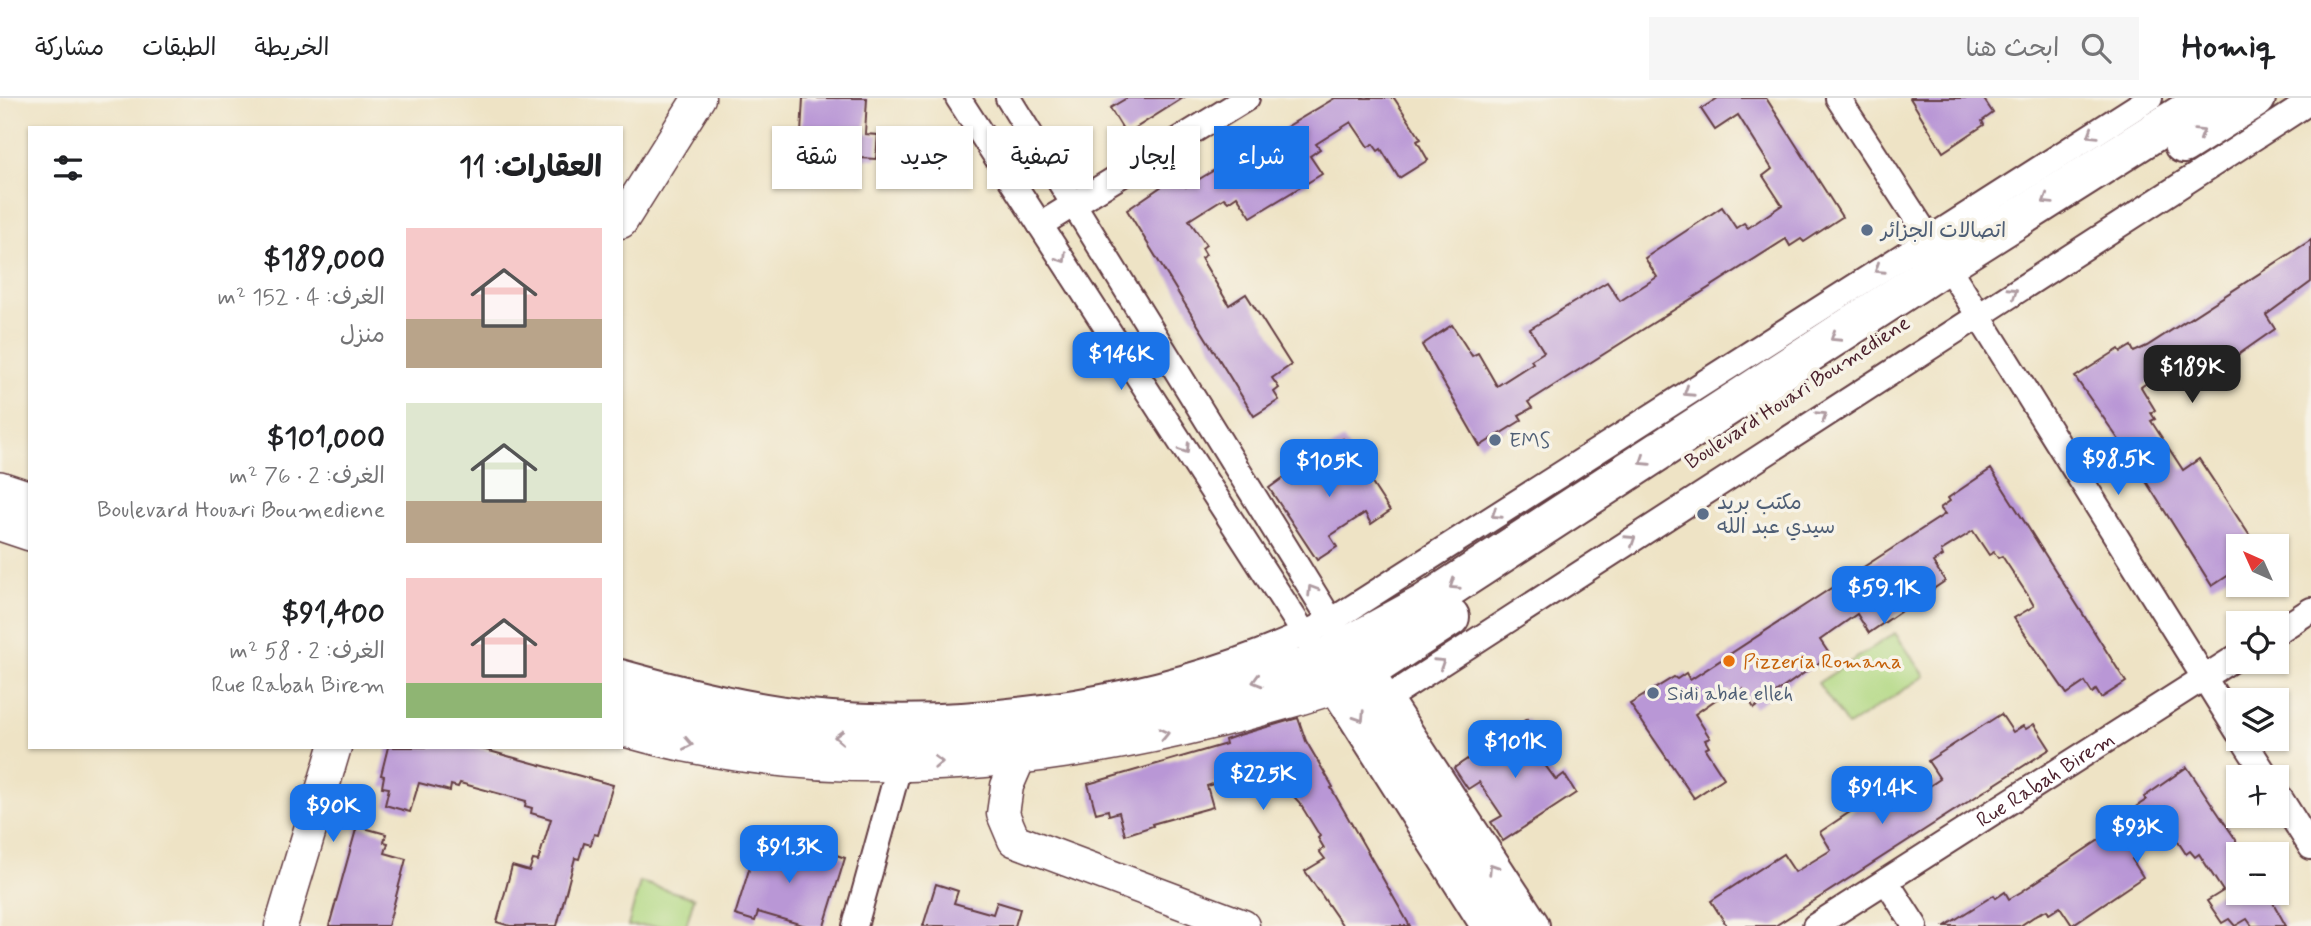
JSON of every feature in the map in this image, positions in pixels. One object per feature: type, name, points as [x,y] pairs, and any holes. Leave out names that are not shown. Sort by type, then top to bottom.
[{"type":"main road","name":"Boulevard Houari Boumediene","points":[[1953,275],[2208,98]]},
{"type":"main road","name":"Boulevard Houari Boumediene","points":[[1341,660],[1953,275],[2256,98]]},
{"type":"main road","points":[[0,489],[28,498]]},
{"type":"main road","points":[[0,523],[28,532]]},
{"type":"main road","points":[[623,702],[685,718],[775,733],[855,737],[957,734],[1044,726],[1142,710],[1341,660]]},
{"type":"main road","points":[[623,728],[679,742],[767,757],[900,763],[1020,756],[1150,737],[1264,708],[1341,660]]},
{"type":"main road","points":[[1341,660],[1491,926]]},
{"type":"main road","points":[[1341,660],[1530,926]]},
{"type":"street","points":[[623,219],[699,98]]},
{"type":"street","points":[[958,98],[1040,225],[1341,660]]},
{"type":"street","points":[[1008,98],[1341,660]]},
{"type":"street","points":[[1040,225],[1247,98]]},
{"type":"street","points":[[1838,98],[1953,275],[2226,713]]},
{"type":"street","points":[[1953,275],[2150,98]]},
{"type":"street","points":[[623,673],[696,692],[807,712],[879,716],[1014,710],[1097,698],[1174,680],[1341,660],[1953,275],[2311,101]]},
{"type":"street","points":[[2289,624],[2311,610]]},
{"type":"street","name":"Rue Rabah Birem","points":[[1815,926],[2226,663]]},
{"type":"street","points":[[281,926],[334,749]]},
{"type":"street","points":[[1020,756],[1007,786],[1003,814],[1014,840],[1242,926]]},
{"type":"street","points":[[855,926],[900,763]]},
{"type":"street","points":[[2289,812],[2311,847]]},
{"type":"street","points":[[1886,881],[1915,926]]},
{"type":"green space","points":[[1895,633],[1925,676],[1848,726],[1818,683]]},
{"type":"green space","points":[[640,882],[694,898],[686,926],[628,926]]},
{"type":"building","points":[[803,98],[867,98],[865,134],[876,135],[876,159],[862,158],[862,126],[801,126]]},
{"type":"building","points":[[1127,98],[1183,98],[1139,126],[1121,126],[1110,108]]},
{"type":"building","points":[[1335,98],[1394,98],[1421,139],[1417,141],[1428,160],[1399,178],[1381,149],[1378,151],[1373,144],[1368,147],[1351,122],[1316,144],[1320,149],[1310,156],[1322,174],[1309,182],[1309,126],[1288,126]]},
{"type":"building","points":[[1718,98],[1766,98],[1842,217],[1804,242],[1801,239],[1790,246],[1786,239],[1528,402],[1532,408],[1519,415],[1522,420],[1480,446],[1422,345],[1452,325],[1472,356],[1478,353],[1497,386],[1533,363],[1531,360],[1544,352],[1530,329],[1607,282],[1620,301],[1657,277],[1645,258],[1722,207],[1736,228],[1744,223],[1748,228],[1782,205],[1763,176],[1772,169],[1738,115],[1715,130],[1701,109]]},
{"type":"building","points":[[1910,98],[1983,98],[1993,113],[1982,121],[1984,125],[1943,152]]},
{"type":"building","points":[[1214,170],[1214,189],[1297,189],[1251,217],[1237,196],[1228,202],[1224,198],[1189,220],[1206,245],[1202,248],[1206,255],[1201,258],[1229,305],[1246,294],[1291,365],[1272,378],[1279,388],[1274,392],[1279,400],[1254,416],[1127,210],[1158,189],[1200,189],[1200,179]]},
{"type":"building","points":[[2311,240],[2311,282],[2266,315],[2275,329],[2199,382],[2187,362],[2179,368],[2175,363],[2141,387],[2155,410],[2151,413],[2155,419],[2151,421],[2183,470],[2199,459],[2249,534],[2226,534],[2226,577],[2212,586],[2128,453],[2075,377],[2119,349],[2121,352],[2131,346],[2134,352]]},
{"type":"building","points":[[1343,439],[1390,511],[1371,524],[1365,513],[1330,536],[1337,547],[1317,560],[1269,488],[1287,475],[1292,484],[1330,459],[1325,451]]},
{"type":"building","points":[[1991,469],[2126,682],[2101,698],[2096,690],[2092,693],[2085,682],[2067,694],[2014,618],[2034,606],[2029,597],[2002,556],[1998,558],[1994,552],[1989,555],[1973,531],[1941,551],[1943,556],[1933,562],[1945,581],[1869,633],[1857,614],[1820,640],[1830,655],[1754,708],[1742,689],[1733,695],[1730,690],[1695,714],[1710,738],[1705,740],[1709,747],[1705,749],[1724,778],[1694,798],[1630,704],[1674,677],[1677,679],[1686,673],[1690,680],[1945,514],[1940,508],[1950,501],[1948,498]]},
{"type":"building","points":[[2001,714],[2013,732],[2034,724],[2050,749],[1775,926],[1727,926],[1711,901],[1783,854],[1795,872],[1831,850],[1820,832],[1892,784],[1904,803],[1940,779],[1928,761]]},
{"type":"building","points":[[1298,718],[1306,741],[1333,787],[1331,788],[1410,926],[1343,926],[1305,871],[1325,859],[1319,851],[1324,848],[1318,838],[1320,836],[1299,802],[1286,788],[1281,792],[1263,760],[1226,772],[1227,775],[1218,778],[1219,782],[1207,786],[1213,807],[1152,824],[1153,826],[1125,835],[1119,812],[1109,815],[1108,810],[1096,813],[1088,784],[1226,744],[1225,740]]},
{"type":"building","points":[[1527,719],[1539,737],[1530,743],[1556,780],[1564,774],[1576,793],[1503,841],[1491,822],[1502,816],[1479,782],[1468,789],[1454,768]]},
{"type":"building","points":[[388,749],[482,749],[613,785],[598,835],[594,834],[591,845],[584,843],[579,859],[575,858],[557,926],[510,926],[497,922],[512,866],[529,871],[533,860],[538,861],[551,819],[531,813],[532,808],[525,806],[526,801],[460,783],[458,787],[451,785],[450,791],[419,783],[410,812],[385,805],[389,788],[382,787],[384,776],[381,775]]},
{"type":"building","points":[[2187,767],[2236,840],[2226,842],[2226,905],[2274,905],[2286,926],[2252,926],[2247,919],[2235,926],[2229,919],[2222,923],[2207,901],[2223,891],[2199,854],[2195,857],[2190,851],[2186,854],[2169,828],[2138,850],[2140,854],[2132,859],[2143,877],[2072,925],[2060,907],[2049,914],[2047,910],[2038,914],[2020,926],[1945,926],[1994,895],[1996,898],[2005,892],[2009,899],[2021,892],[2141,812],[2137,806],[2146,800],[2144,797]]},
{"type":"building","points":[[357,826],[386,834],[384,842],[388,843],[385,853],[406,859],[388,926],[329,926]]},
{"type":"building","points":[[761,831],[783,839],[779,850],[817,863],[822,850],[845,858],[824,926],[806,926],[758,912],[755,921],[735,915]]},
{"type":"building","points":[[936,884],[958,891],[954,903],[993,914],[997,902],[1020,909],[1015,926],[923,926]]},
{"type":"place","name":"اتصالات الجزائر","points":[[1867,230]]},
{"type":"place","name":"EMS","points":[[1495,440]]},
{"type":"place","name":"مكتب بريد سيدي عبد الله","points":[[1703,514]]},
{"type":"place","name":"Pizzeria Romana","points":[[1729,661]]},
{"type":"place","name":"Sidi abde elleh","points":[[1653,693]]}]
